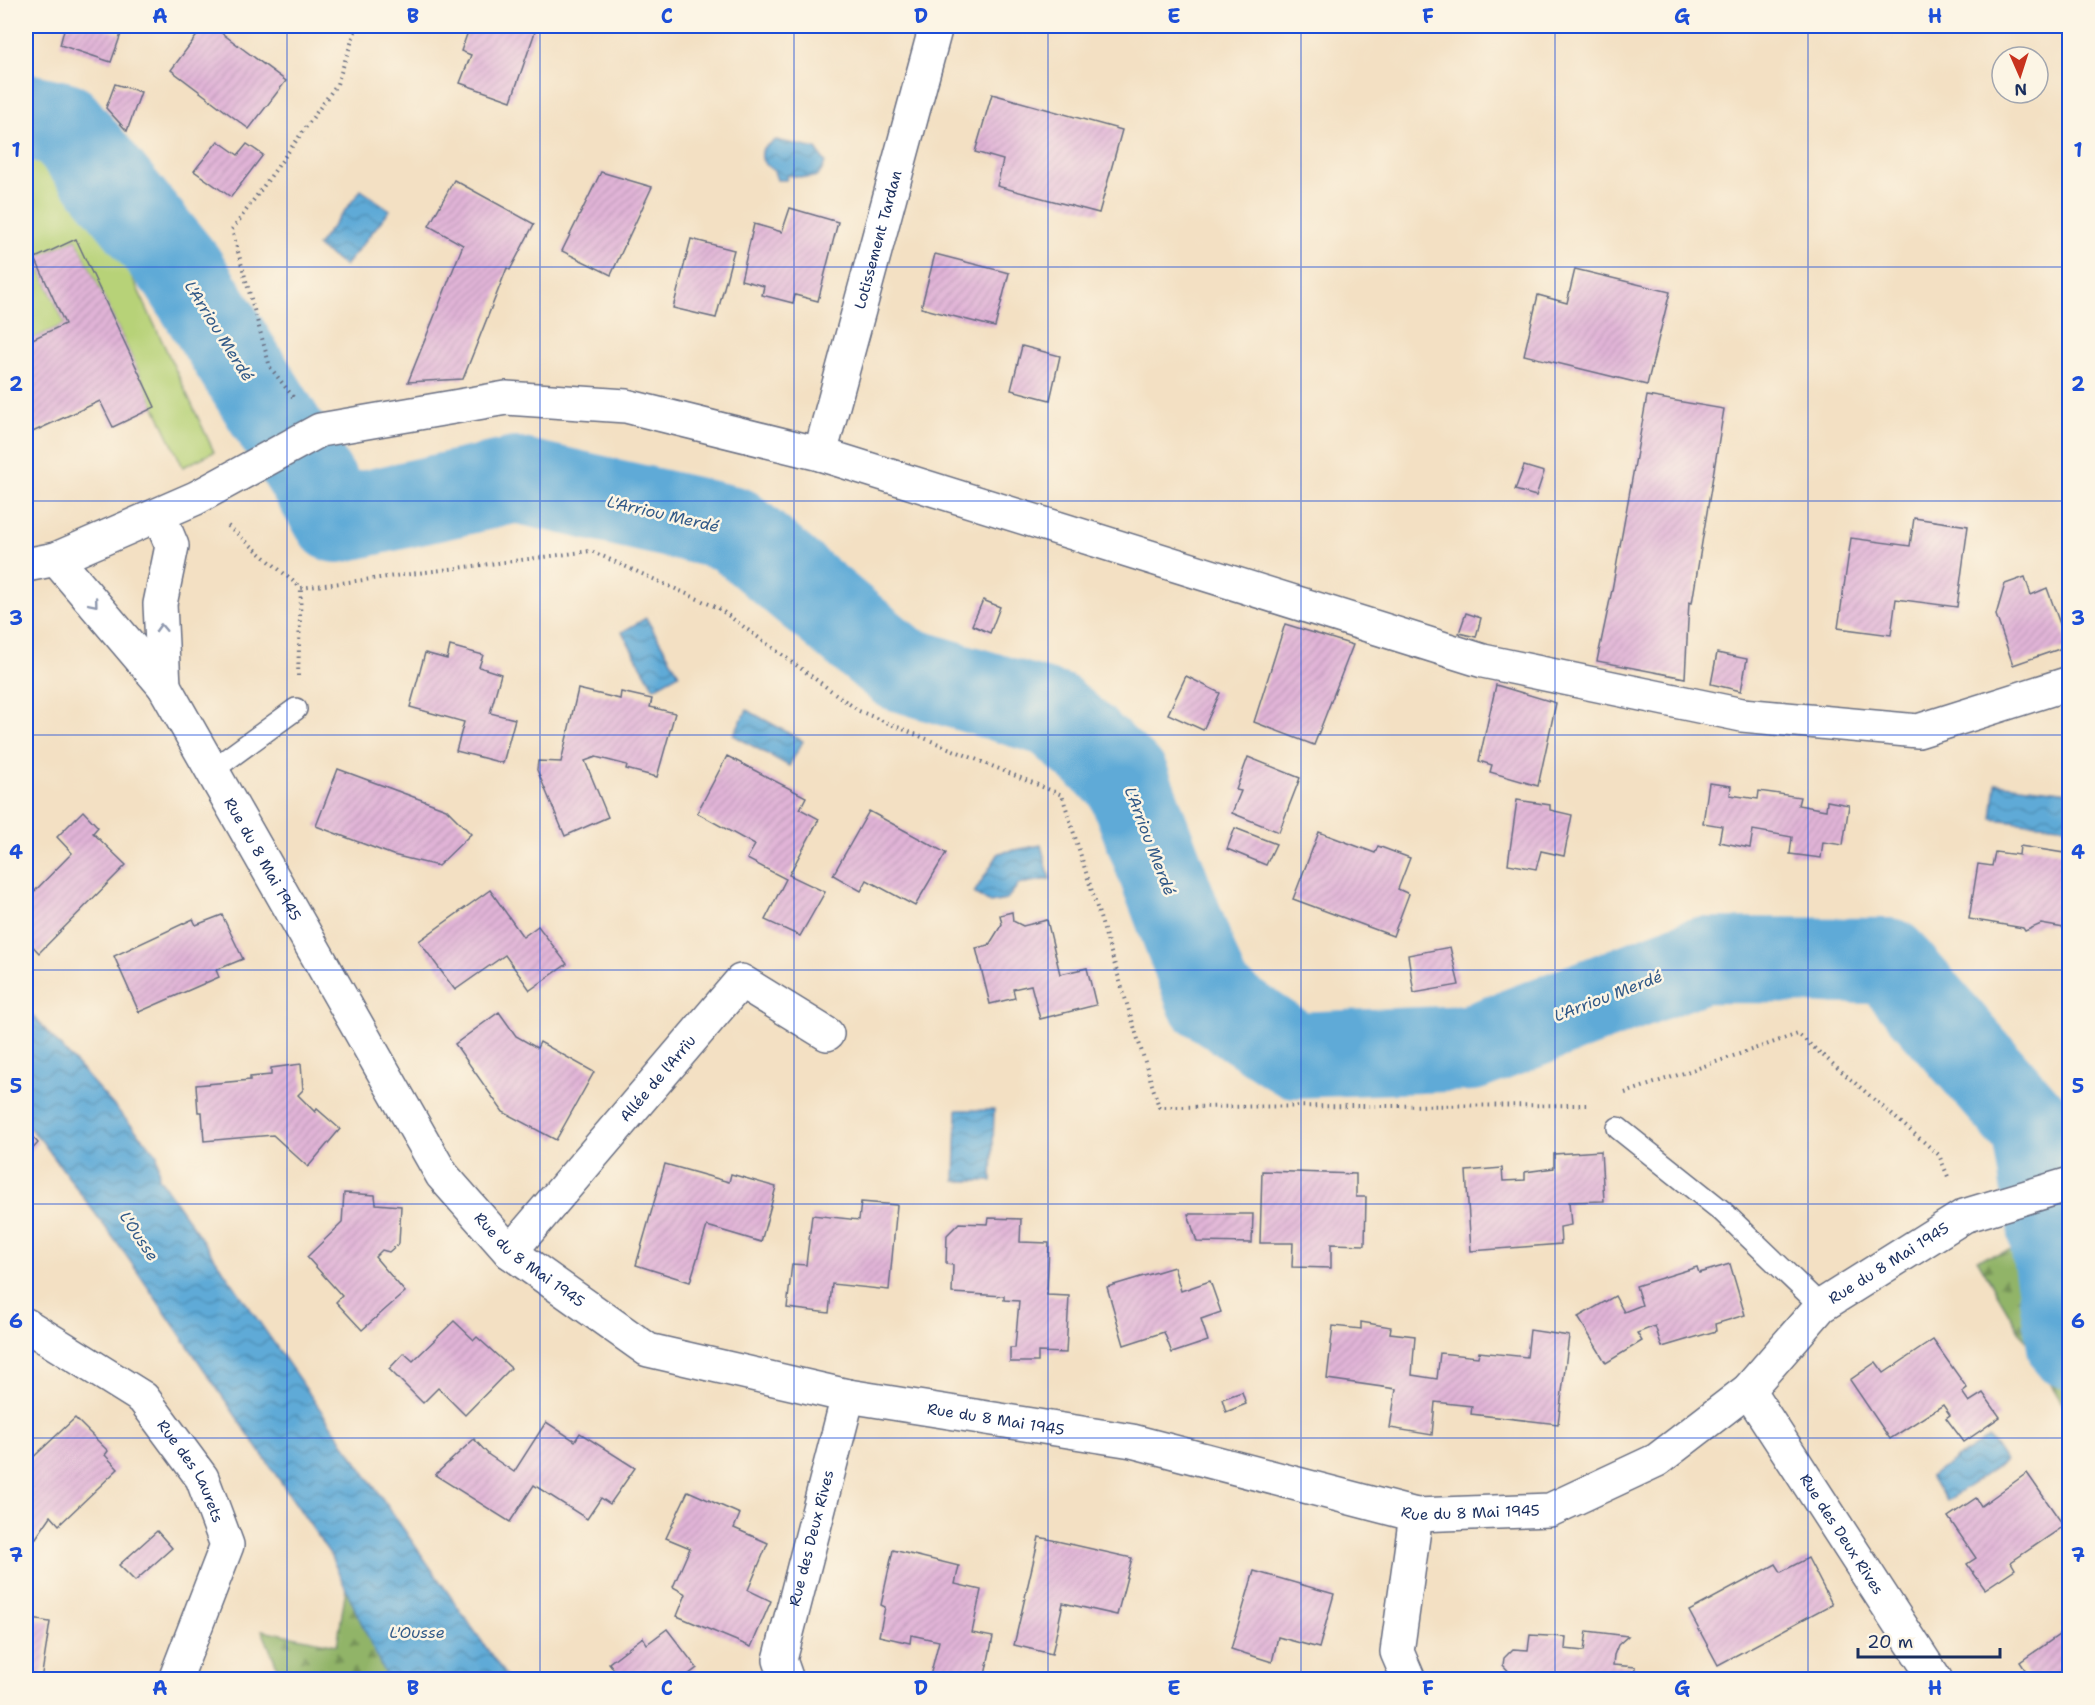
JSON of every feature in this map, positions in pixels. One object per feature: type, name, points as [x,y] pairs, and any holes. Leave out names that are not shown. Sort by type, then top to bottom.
[{"type":"street","name":"Lotissement Tardan","points":[[820,454],[936,26]]},
{"type":"street","points":[[41,562],[196,498],[311,435],[506,399],[626,406],[820,454],[1483,661],[1742,715],[1918,731],[2070,683]]},
{"type":"street","name":"Rue du 8 Mai 1945","points":[[159,514],[172,546],[160,604],[164,686]]},
{"type":"street","name":"Rue du 8 Mai 1945","points":[[41,562],[164,686],[442,1174],[510,1252],[648,1350],[848,1396],[1132,1441],[1416,1515],[1550,1510],[1657,1460],[1748,1390],[1821,1306],[1973,1213],[2070,1184]]},
{"type":"street","name":"Allée de l'Arrïu","points":[[510,1252],[741,981],[826,1034]]},
{"type":"street","name":"Rue des Laurets","points":[[26,1325],[143,1398],[202,1478],[227,1545],[175,1680]]},
{"type":"street","name":"Rue des Deux Rives","points":[[1748,1390],[1936,1680]]},
{"type":"street","name":"Rue des Deux Rives","points":[[787,1680],[780,1660],[848,1396]]},
{"type":"street","points":[[1409,1680],[1397,1652],[1416,1515]]},
{"type":"lane","points":[[211,771],[296,709]]},
{"type":"lane","points":[[1618,1128],[1722,1211],[1821,1306]]},
{"type":"path","points":[[311,435],[270,368],[232,231],[337,84],[357,26]]},
{"type":"path","points":[[196,498],[301,588],[591,551],[718,608],[859,711],[1062,795],[1159,1107],[1587,1106],[1598,1102]]},
{"type":"path","points":[[296,709],[301,588]]},
{"type":"path","points":[[1620,1095],[1798,1034],[1939,1155],[1973,1213]]},
{"type":"green space","points":[[26,153],[36,156],[103,215],[214,452],[183,467],[76,239],[35,258],[65,324],[26,342]]},
{"type":"green space","points":[[2070,1236],[2069,1415],[1977,1259]]},
{"type":"green space","points":[[346,1588],[389,1679],[282,1679],[262,1630],[337,1645]]},
{"type":"water","points":[[776,140],[816,149],[825,162],[820,174],[811,178],[788,175],[786,180],[777,180],[774,171],[762,159],[763,148]]},
{"type":"water","points":[[361,190],[390,210],[345,266],[317,246]]},
{"type":"water","points":[[646,618],[679,674],[654,688],[622,632]]},
{"type":"water","points":[[747,710],[803,741],[789,766],[733,735]]},
{"type":"water","points":[[1996,783],[2069,792],[2069,827],[1992,819]]},
{"type":"water","points":[[1041,845],[1050,879],[1019,884],[1006,900],[990,903],[974,893],[999,853]]},
{"type":"water","name":"L'Ousse","points":[[26,1008],[157,1154],[159,1178],[508,1679],[387,1679],[330,1554],[126,1255],[41,1140],[26,1125]]},
{"type":"water","points":[[957,1110],[994,1110],[992,1181],[955,1181]]},
{"type":"water","points":[[1989,1437],[2005,1461],[1947,1501],[1930,1477]]},
{"type":"building","points":[[65,26],[104,26],[103,29],[121,34],[111,62],[60,45]]},
{"type":"building","points":[[204,26],[212,26],[286,81],[249,129],[171,70]]},
{"type":"building","points":[[470,26],[526,26],[536,29],[511,101],[460,83],[471,55],[461,51]]},
{"type":"building","points":[[115,84],[141,92],[127,131],[106,108]]},
{"type":"building","points":[[992,94],[1122,130],[1099,213],[997,186],[1003,160],[975,152]]},
{"type":"building","points":[[218,141],[238,155],[247,144],[263,155],[231,197],[194,171]]},
{"type":"building","points":[[601,172],[652,187],[611,275],[562,251]]},
{"type":"building","points":[[454,180],[534,224],[510,270],[507,268],[463,379],[408,382],[463,245],[429,226]]},
{"type":"building","points":[[790,208],[838,222],[818,301],[795,295],[793,303],[762,295],[764,286],[741,280],[754,224],[782,232]]},
{"type":"building","points":[[76,239],[155,407],[113,427],[100,401],[26,435],[26,342],[65,324],[35,258]]},
{"type":"building","points":[[691,239],[734,250],[716,318],[673,308]]},
{"type":"building","points":[[935,254],[1009,273],[995,327],[921,308]]},
{"type":"building","points":[[1575,269],[1670,292],[1647,385],[1524,355],[1538,295],[1567,303]]},
{"type":"building","points":[[1022,346],[1060,356],[1050,400],[1011,390]]},
{"type":"building","points":[[1647,396],[1724,409],[1692,603],[1689,602],[1685,678],[1597,661]]},
{"type":"building","points":[[1524,466],[1544,472],[1536,496],[1515,490]]},
{"type":"building","points":[[1914,518],[1968,526],[1957,607],[1896,599],[1891,635],[1838,628],[1851,538],[1910,546]]},
{"type":"building","points":[[2025,577],[2031,595],[2047,588],[2068,646],[2013,665],[1996,615],[2005,584]]},
{"type":"building","points":[[983,600],[1000,607],[990,633],[972,625]]},
{"type":"building","points":[[1466,613],[1481,618],[1476,637],[1459,633]]},
{"type":"building","points":[[1285,624],[1353,645],[1314,745],[1254,722]]},
{"type":"building","points":[[450,646],[483,655],[479,667],[501,674],[490,713],[515,719],[503,763],[456,751],[464,722],[410,707],[425,653],[447,659]]},
{"type":"building","points":[[1717,653],[1747,659],[1741,691],[1711,684]]},
{"type":"building","points":[[1186,676],[1220,693],[1203,730],[1168,714]]},
{"type":"building","points":[[1496,685],[1556,703],[1538,786],[1490,772],[1492,765],[1479,761]]},
{"type":"building","points":[[578,689],[620,699],[621,692],[652,699],[650,707],[675,713],[657,777],[626,769],[627,765],[596,757],[585,761],[608,817],[565,836],[537,770],[538,761],[561,762]]},
{"type":"building","points":[[727,756],[806,797],[800,809],[819,819],[789,875],[825,892],[800,936],[765,920],[786,879],[747,859],[755,845],[697,813]]},
{"type":"building","points":[[1248,757],[1300,778],[1279,832],[1232,813],[1241,791],[1236,790]]},
{"type":"building","points":[[338,769],[446,809],[471,834],[438,866],[393,855],[316,826]]},
{"type":"building","points":[[1709,783],[1731,786],[1730,795],[1758,799],[1759,791],[1800,797],[1798,805],[1826,810],[1827,801],[1849,805],[1843,845],[1823,842],[1821,858],[1790,854],[1792,837],[1753,830],[1750,848],[1719,842],[1722,826],[1703,823]]},
{"type":"building","points":[[1517,800],[1550,805],[1550,810],[1572,815],[1564,856],[1541,851],[1536,869],[1508,864]]},
{"type":"building","points":[[83,811],[98,827],[93,833],[126,865],[39,953],[26,939],[26,900],[72,853],[57,837]]},
{"type":"building","points":[[869,811],[946,853],[915,906],[867,880],[861,891],[833,875]]},
{"type":"building","points":[[1235,828],[1276,844],[1266,865],[1227,849]]},
{"type":"building","points":[[1319,832],[1375,853],[1378,846],[1410,858],[1398,889],[1409,894],[1393,936],[1293,899]]},
{"type":"building","points":[[2020,846],[2070,854],[2070,929],[2041,924],[2025,931],[2023,928],[1969,919],[1978,864],[1992,866],[1995,852],[2019,855]]},
{"type":"building","points":[[490,890],[523,937],[538,926],[567,964],[530,990],[505,955],[455,990],[419,941]]},
{"type":"building","points":[[1012,912],[1013,921],[1023,926],[1047,920],[1060,974],[1087,968],[1096,1005],[1040,1019],[1031,985],[1013,989],[1015,998],[990,1004],[976,948],[989,945],[1002,924],[1000,915]]},
{"type":"building","points":[[222,915],[243,959],[216,970],[219,977],[139,1012],[114,956],[193,919],[196,925]]},
{"type":"building","points":[[1450,947],[1459,985],[1414,993],[1408,955]]},
{"type":"building","points":[[499,1012],[516,1036],[537,1048],[540,1042],[594,1072],[556,1140],[503,1112],[455,1044]]},
{"type":"building","points":[[301,1064],[303,1090],[298,1095],[315,1112],[317,1109],[340,1129],[308,1167],[273,1135],[204,1141],[202,1112],[198,1112],[196,1085],[250,1080],[250,1077],[271,1075],[271,1068]]},
{"type":"building","points":[[26,1130],[38,1143],[26,1156]]},
{"type":"building","points":[[1601,1151],[1604,1201],[1569,1202],[1571,1225],[1560,1227],[1561,1244],[1471,1251],[1466,1171],[1502,1168],[1503,1181],[1525,1180],[1525,1172],[1554,1168],[1554,1154]]},
{"type":"building","points":[[665,1164],[729,1182],[731,1174],[776,1187],[761,1242],[707,1226],[690,1282],[636,1265]]},
{"type":"building","points":[[1262,1171],[1356,1174],[1356,1197],[1366,1197],[1365,1245],[1331,1244],[1331,1268],[1292,1267],[1293,1243],[1260,1243]]},
{"type":"building","points":[[344,1193],[375,1195],[376,1204],[401,1206],[399,1243],[389,1252],[382,1250],[375,1257],[405,1292],[362,1330],[336,1302],[342,1296],[307,1257],[342,1223]]},
{"type":"building","points":[[861,1202],[897,1205],[889,1290],[832,1284],[829,1313],[787,1308],[792,1264],[806,1265],[812,1215],[859,1220]]},
{"type":"building","points":[[1188,1214],[1253,1214],[1252,1243],[1197,1242]]},
{"type":"building","points":[[989,1218],[1021,1219],[1020,1242],[1049,1243],[1047,1295],[1069,1296],[1066,1353],[1038,1352],[1038,1362],[1010,1362],[1010,1348],[1015,1348],[1019,1301],[1004,1300],[1004,1296],[952,1293],[953,1265],[946,1264],[947,1235],[959,1223],[988,1224]]},
{"type":"building","points":[[1730,1264],[1745,1315],[1715,1324],[1716,1331],[1662,1347],[1655,1326],[1637,1333],[1642,1341],[1606,1363],[1578,1317],[1615,1296],[1624,1312],[1642,1305],[1636,1286],[1697,1267],[1699,1273]]},
{"type":"building","points":[[1174,1267],[1181,1291],[1210,1281],[1221,1312],[1201,1319],[1208,1341],[1172,1353],[1164,1332],[1124,1345],[1107,1287]]},
{"type":"building","points":[[454,1321],[474,1340],[477,1337],[511,1368],[465,1415],[438,1388],[423,1403],[389,1369],[404,1353],[413,1361]]},
{"type":"building","points":[[1361,1322],[1391,1327],[1390,1333],[1415,1336],[1412,1375],[1437,1379],[1440,1353],[1478,1357],[1479,1352],[1527,1357],[1530,1330],[1569,1336],[1558,1424],[1471,1414],[1472,1406],[1435,1402],[1432,1435],[1390,1428],[1396,1389],[1327,1379],[1333,1326],[1361,1329]]},
{"type":"building","points":[[1933,1340],[1967,1388],[1962,1392],[1969,1402],[1983,1393],[2000,1417],[1964,1442],[1946,1418],[1950,1415],[1943,1405],[1890,1439],[1850,1380],[1876,1362],[1884,1373]]},
{"type":"building","points":[[1242,1392],[1246,1404],[1226,1412],[1222,1399]]},
{"type":"building","points":[[75,1418],[108,1451],[105,1455],[118,1469],[59,1525],[51,1516],[27,1551],[26,1501],[30,1495],[26,1490],[26,1464]]},
{"type":"building","points":[[546,1422],[575,1441],[580,1433],[635,1468],[610,1504],[601,1498],[587,1519],[534,1485],[510,1522],[435,1475],[474,1439],[489,1455],[514,1472]]},
{"type":"building","points":[[2027,1473],[2064,1526],[2011,1562],[2015,1569],[1985,1589],[1967,1564],[1976,1558],[1948,1517],[1976,1498],[1981,1506]]},
{"type":"building","points":[[688,1491],[740,1514],[734,1528],[768,1543],[748,1590],[771,1601],[751,1647],[677,1616],[686,1594],[673,1587],[690,1548],[666,1538]]},
{"type":"building","points":[[157,1531],[172,1548],[135,1581],[119,1565]]},
{"type":"building","points":[[1039,1537],[1132,1558],[1117,1615],[1063,1603],[1052,1654],[1014,1645]]},
{"type":"building","points":[[893,1550],[959,1566],[955,1584],[981,1590],[972,1633],[993,1637],[984,1680],[929,1680],[939,1641],[911,1635],[910,1643],[879,1636],[885,1607],[881,1605]]},
{"type":"building","points":[[1808,1558],[1832,1604],[1718,1665],[1689,1611],[1776,1564],[1781,1572]]},
{"type":"building","points":[[1254,1571],[1334,1594],[1319,1648],[1278,1637],[1272,1662],[1231,1649]]},
{"type":"building","points":[[26,1618],[50,1622],[41,1680],[26,1680]]},
{"type":"building","points":[[2070,1619],[2070,1680],[2032,1680],[2020,1662],[2066,1630],[2061,1624]]},
{"type":"building","points":[[667,1629],[697,1668],[681,1680],[622,1680],[609,1663],[643,1637],[647,1644]]},
{"type":"building","points":[[1587,1631],[1628,1636],[1618,1645],[1613,1665],[1636,1667],[1635,1680],[1534,1680],[1534,1677],[1512,1675],[1503,1665],[1504,1658],[1513,1649],[1528,1650],[1530,1635],[1566,1637],[1565,1649],[1584,1651]]},
{"type":"waterway","name":"L'Arriou Merdé","points":[[26,116],[62,124],[182,271],[337,520],[516,480],[733,529],[899,668],[1054,715],[1127,780],[1209,998],[1295,1055],[1471,1048],[1701,960],[1888,961],[2034,1129],[2070,1346]]}]
